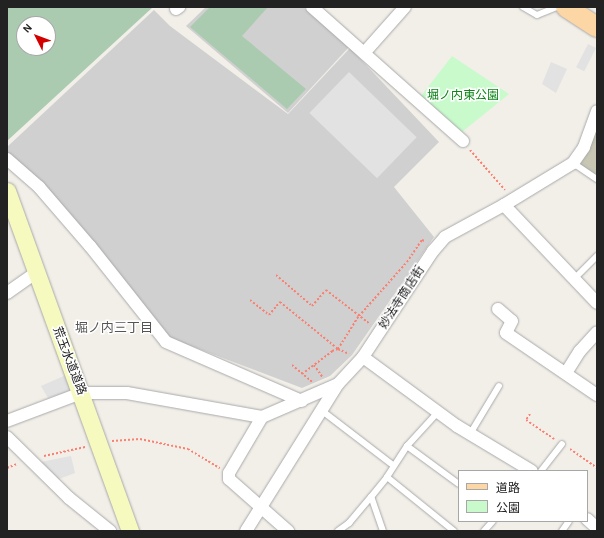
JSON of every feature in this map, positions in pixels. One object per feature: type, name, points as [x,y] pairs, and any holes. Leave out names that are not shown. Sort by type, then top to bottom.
[{"type":"main road","points":[[566,7],[597,27]]},
{"type":"main road","name":"荒玉水道道路","points":[[7,191],[11,217],[36,273],[81,393],[130,531]]},
{"type":"street","points":[[365,52],[406,7]]},
{"type":"street","points":[[317,9],[463,141]]},
{"type":"street","name":"妙法寺商店街","points":[[246,531],[338,384],[432,251],[445,237],[508,202],[573,163],[584,147],[597,110]]},
{"type":"street","points":[[7,160],[40,187],[90,246],[166,342],[302,401]]},
{"type":"street","points":[[508,202],[574,279],[597,303]]},
{"type":"street","points":[[7,293],[36,273]]},
{"type":"street","points":[[498,309],[512,321],[506,333],[597,395]]},
{"type":"street","points":[[566,373],[580,351],[597,332]]},
{"type":"street","points":[[358,356],[470,434],[530,470]]},
{"type":"street","points":[[7,421],[81,393],[127,393],[262,416],[302,401],[338,384]]},
{"type":"street","points":[[262,416],[229,473],[230,479],[262,506],[288,531]]},
{"type":"street","points":[[7,437],[69,498],[110,531]]},
{"type":"street","points":[[588,520],[597,528]]},
{"type":"lane","points":[[524,7],[537,15],[557,7]]},
{"type":"lane","points":[[573,163],[597,179]]},
{"type":"lane","points":[[574,279],[597,256]]},
{"type":"lane","points":[[470,434],[499,386]]},
{"type":"lane","points":[[321,410],[393,465]]},
{"type":"lane","points":[[338,531],[349,523],[371,497],[387,477],[393,465],[407,446],[438,412]]},
{"type":"lane","points":[[542,470],[562,444]]},
{"type":"lane","points":[[407,446],[458,483]]},
{"type":"lane","points":[[387,477],[454,531]]},
{"type":"lane","points":[[371,497],[383,531]]},
{"type":"lane","points":[[484,531],[491,522]]},
{"type":"lane","points":[[562,531],[568,522]]},
{"type":"path","points":[[463,141],[508,202]]},
{"type":"path","points":[[302,374],[338,349],[359,316],[407,262],[422,240],[429,244]]},
{"type":"path","points":[[276,275],[312,306],[326,290],[372,326]]},
{"type":"path","points":[[250,300],[269,315],[280,302],[338,349],[358,356]]},
{"type":"path","points":[[314,365],[324,379]]},
{"type":"path","points":[[292,366],[313,383]]},
{"type":"path","points":[[29,459],[99,443],[124,440],[155,442],[188,449],[229,473]]},
{"type":"shaded area","points":[[206,7],[303,7],[349,47],[288,113],[186,26]]},
{"type":"shaded area","points":[[154,10],[170,26],[288,114],[350,48],[439,142],[394,187],[434,237],[352,355],[330,376],[302,388],[170,338],[7,154],[7,147]]},
{"type":"shaded area","points":[[588,44],[596,48],[584,71],[576,67]]},
{"type":"shaded area","points":[[551,62],[567,69],[556,93],[542,84]]},
{"type":"shaded area","points":[[349,72],[417,137],[377,178],[309,113]]},
{"type":"shaded area","points":[[596,130],[597,131],[597,176],[580,165]]},
{"type":"shaded area","points":[[66,375],[72,391],[48,398],[41,386]]},
{"type":"shaded area","points":[[71,456],[75,473],[59,479],[41,462]]},
{"type":"green space","points":[[7,7],[153,7],[7,141]]},
{"type":"green space","points":[[210,7],[268,7],[242,36],[306,89],[287,109],[190,27]]},
{"type":"green space","name":"堀ノ内東公園","points":[[452,56],[509,94],[462,132],[421,96]]},
{"type":"district","name":"堀ノ内三丁目","points":[[114,329]]}]
